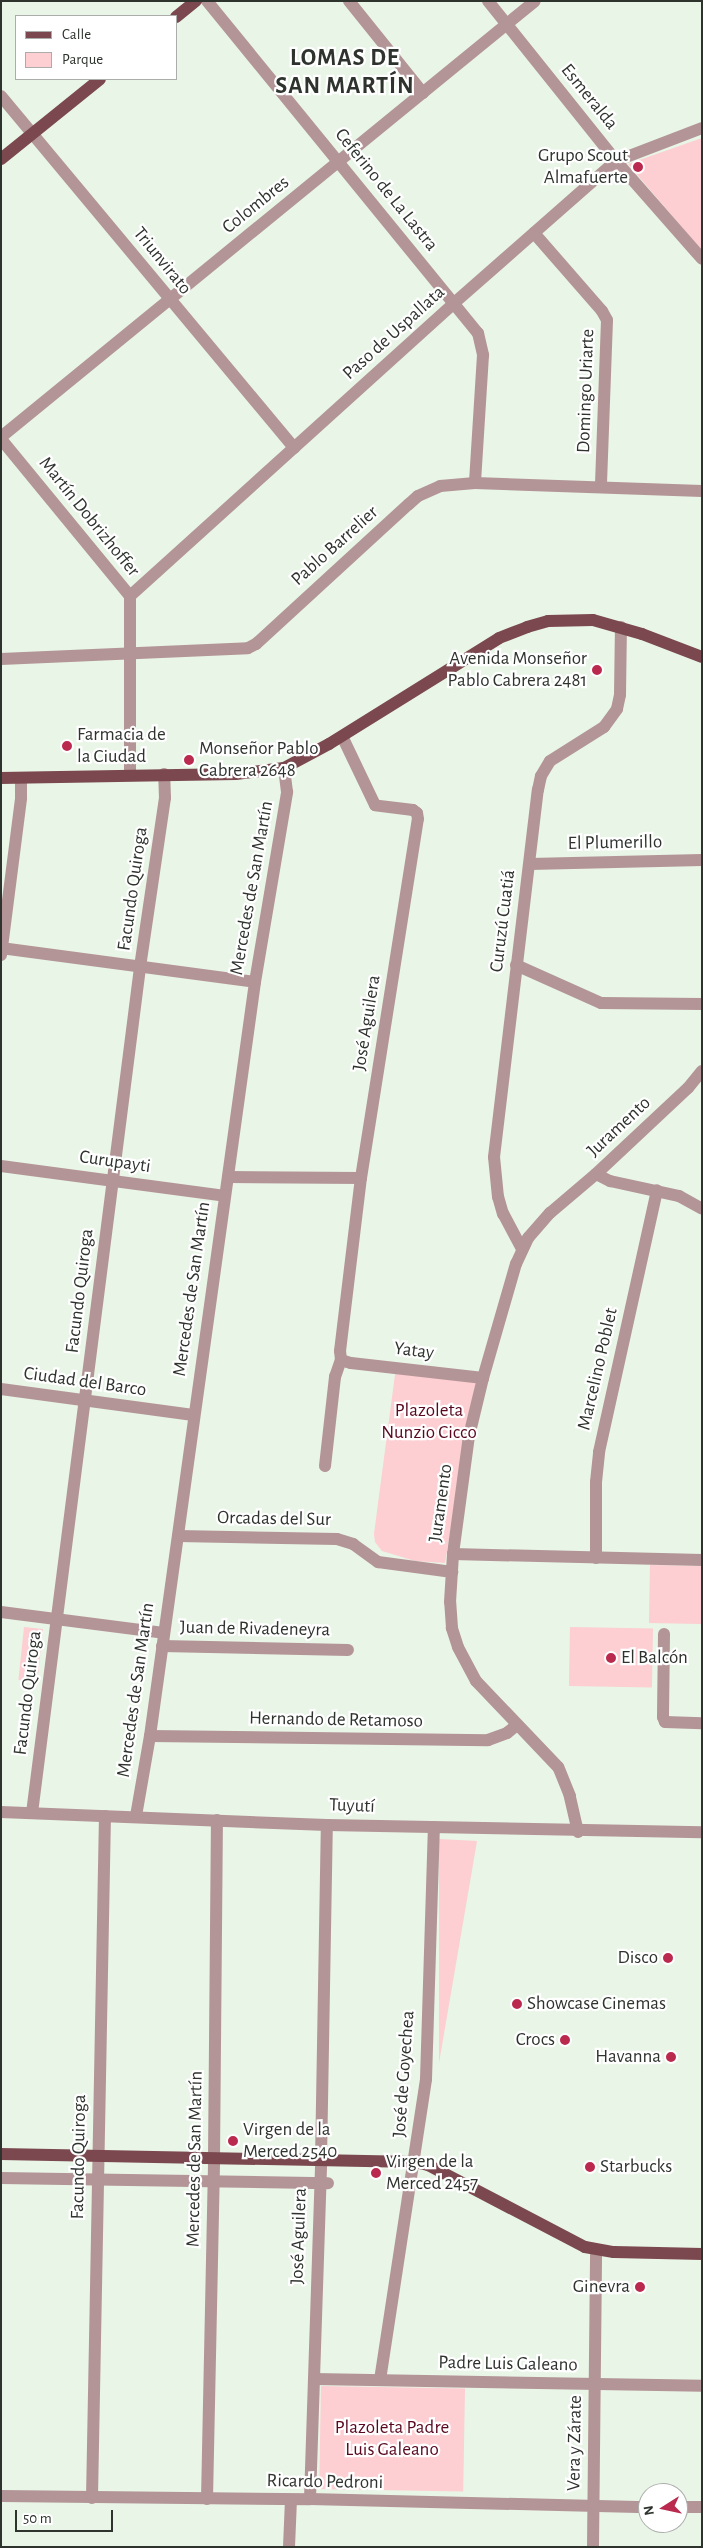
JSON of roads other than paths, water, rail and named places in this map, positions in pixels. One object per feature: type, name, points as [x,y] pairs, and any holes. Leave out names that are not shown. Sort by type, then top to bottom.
[{"type":"main road","points":[[178,15],[196,1]]},
{"type":"main road","points":[[1,159],[99,80]]},
{"type":"main road","points":[[1,778],[236,774],[284,768],[342,736],[484,647],[514,632],[548,621],[580,619],[621,627],[702,657]]},
{"type":"main road","points":[[1,2154],[415,2162],[428,2165],[574,2242],[596,2250],[702,2254]]},
{"type":"street","name":"Ceferino de La Lastra","points":[[207,1],[478,334],[482,344],[475,483]]},
{"type":"street","points":[[349,1],[423,93]]},
{"type":"street","name":"Esmeralda","points":[[488,1],[616,161],[702,259]]},
{"type":"street","name":"Colombres","points":[[1,438],[535,1]]},
{"type":"street","name":"Triunvirato","points":[[1,96],[294,448]]},
{"type":"street","name":"Paso de Uspallata","points":[[130,596],[453,304],[616,161],[702,128]]},
{"type":"street","name":"Domingo Uriarte","points":[[534,233],[602,310],[607,320],[601,487]]},
{"type":"street","name":"Martín Dobrizhoffer","points":[[1,438],[130,596],[130,775]]},
{"type":"street","name":"Pablo Barrelier","points":[[1,659],[248,648],[256,644],[418,496],[440,486],[475,483],[702,491]]},
{"type":"street","name":"Curuzú Cuatiá","points":[[522,1249],[503,1214],[498,1197],[494,1165],[495,1137],[541,776],[550,761],[604,727],[616,709],[620,695],[621,627]]},
{"type":"street","name":"José Aguilera","points":[[325,1466],[335,1377],[341,1360],[340,1351],[361,1178],[418,819],[413,810],[380,807],[371,801],[342,736]]},
{"type":"street","name":"Mercedes de San Martín","points":[[136,1816],[150,1736],[193,1415],[255,982],[287,792],[284,768]]},
{"type":"street","name":"Facundo Quiroga","points":[[32,1813],[140,967],[165,798],[164,774]]},
{"type":"street","points":[[21,778],[21,798],[2,951],[255,982]]},
{"type":"street","name":"El Plumerillo","points":[[530,864],[702,860]]},
{"type":"street","points":[[516,965],[601,1003],[702,1004]]},
{"type":"street","name":"Juramento","points":[[578,1832],[570,1796],[558,1767],[476,1681],[458,1648],[452,1628],[450,1602],[453,1554],[469,1436],[483,1378],[522,1249],[535,1228],[688,1088],[702,1071]]},
{"type":"street","name":"Curupayti","points":[[1,1166],[225,1196]]},
{"type":"street","points":[[596,1174],[610,1181],[679,1196],[702,1209]]},
{"type":"street","points":[[228,1177],[361,1178]]},
{"type":"street","name":"Marcelino Poblet","points":[[596,1558],[596,1467],[657,1190]]},
{"type":"street","name":"Yatay","points":[[341,1360],[351,1363],[483,1378]]},
{"type":"street","name":"Ciudad del Barco","points":[[1,1389],[193,1415]]},
{"type":"street","name":"Orcadas del Sur","points":[[178,1536],[337,1539],[353,1544],[378,1562],[452,1572]]},
{"type":"street","points":[[453,1554],[702,1560]]},
{"type":"street","name":"Juan de Rivadeneyra","points":[[1,1612],[56,1619],[163,1639],[348,1650]]},
{"type":"street","points":[[664,1634],[663,1717],[668,1723],[702,1723]]},
{"type":"street","name":"Hernando de Retamoso","points":[[150,1736],[488,1740],[502,1735],[517,1725]]},
{"type":"street","name":"Tuyutí","points":[[1,1812],[327,1825],[578,1832],[702,1832]]},
{"type":"street","name":"Facundo Quiroga","points":[[92,2498],[97,2155],[105,1816]]},
{"type":"street","name":"Mercedes de San Martín","points":[[207,2499],[214,2181],[217,1820]]},
{"type":"street","name":"José Aguilera","points":[[310,2499],[324,2183],[321,2160],[327,1825]]},
{"type":"street","name":"José de Goyechea","points":[[380,2380],[415,2162],[426,2080],[434,1827]]},
{"type":"street","points":[[1,2178],[324,2183]]},
{"type":"street","name":"Vera y Zárate","points":[[593,2547],[596,2250]]},
{"type":"street","name":"Padre Luis Galeano","points":[[314,2379],[702,2386]]},
{"type":"street","name":"Ricardo Pedroni","points":[[1,2496],[310,2499],[638,2507]]},
{"type":"street","points":[[289,2547],[291,2500]]},
{"type":"street","points":[[688,2507],[702,2507]]},
{"type":"place","name":"Grupo Scout Almafuerte","points":[[638,167]]},
{"type":"place","name":"Avenida Monseñor Pablo Cabrera 2481","points":[[597,670]]},
{"type":"place","name":"Farmacia de la Ciudad","points":[[67,746]]},
{"type":"place","name":"Monseñor Pablo Cabrera 2648","points":[[189,760]]},
{"type":"place","name":"El Balcón","points":[[611,1658]]},
{"type":"place","name":"Disco","points":[[668,1958]]},
{"type":"place","name":"Showcase Cinemas","points":[[517,2004]]},
{"type":"place","name":"Crocs","points":[[565,2040]]},
{"type":"place","name":"Havanna","points":[[671,2057]]},
{"type":"place","name":"Virgen de la Merced 2540","points":[[233,2141]]},
{"type":"place","name":"Starbucks","points":[[590,2167]]},
{"type":"place","name":"Virgen de la Merced 2457","points":[[376,2173]]},
{"type":"place","name":"Ginevra","points":[[640,2287]]},
{"type":"district","name":"LOMAS DE SAN MARTÍN","points":[[345,73]]},
{"type":"park label","name":"Plazoleta Nunzio Cicco","points":[[429,1422]]},
{"type":"park label","name":"Plazoleta Padre Luis Galeano","points":[[392,2439]]}]
